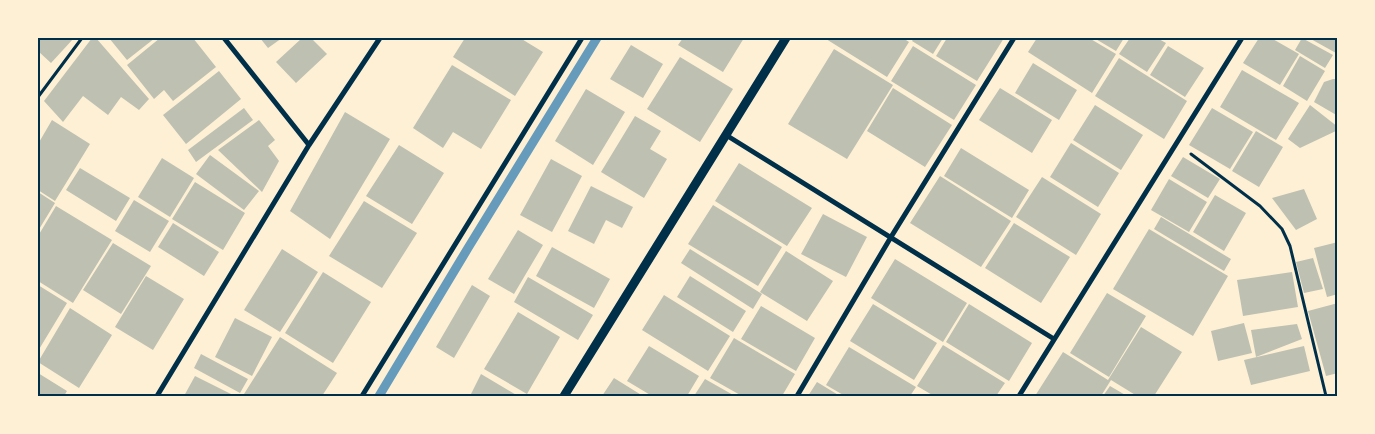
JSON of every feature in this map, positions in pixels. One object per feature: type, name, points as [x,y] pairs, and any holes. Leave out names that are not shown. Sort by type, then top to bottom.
[{"type":"street","points":[[224,38],[309,145]]},
{"type":"street","points":[[157,396],[309,145],[380,38]]},
{"type":"street","points":[[362,396],[582,38]]},
{"type":"street","points":[[564,396],[786,38]]},
{"type":"street","points":[[797,396],[891,238],[1014,38]]},
{"type":"street","points":[[1019,396],[1242,38]]},
{"type":"street","points":[[726,135],[1054,339]]},
{"type":"path","points":[[38,97],[82,38]]},
{"type":"path","points":[[1176,143],[1260,206],[1282,229],[1290,246],[1326,396]]},
{"type":"building","points":[[41,38],[74,38],[51,63],[38,51],[38,42]]},
{"type":"building","points":[[92,38],[96,38],[149,99],[139,110],[121,97],[108,115],[83,96],[63,122],[44,101]]},
{"type":"building","points":[[109,38],[155,38],[127,60]]},
{"type":"building","points":[[160,38],[193,38],[216,67],[173,101],[164,90],[154,99],[127,65]]},
{"type":"building","points":[[260,38],[282,38],[268,48]]},
{"type":"building","points":[[302,38],[311,38],[327,54],[296,83],[276,62]]},
{"type":"building","points":[[465,38],[520,38],[543,52],[515,96],[453,57]]},
{"type":"building","points":[[683,38],[744,38],[723,72],[678,45]]},
{"type":"building","points":[[827,38],[903,38],[909,42],[887,77]]},
{"type":"building","points":[[914,38],[943,38],[933,54],[912,41]]},
{"type":"building","points":[[947,38],[1004,38],[977,81],[936,56]]},
{"type":"building","points":[[1037,38],[1089,38],[1116,54],[1092,93],[1028,52]]},
{"type":"building","points":[[1094,38],[1124,38],[1116,51]]},
{"type":"building","points":[[1130,38],[1157,38],[1166,43],[1147,72],[1119,54]]},
{"type":"building","points":[[1259,38],[1271,38],[1299,54],[1280,85],[1243,63]]},
{"type":"building","points":[[1302,38],[1333,55],[1325,68],[1295,50]]},
{"type":"building","points":[[1309,38],[1338,38],[1338,51],[1336,53]]},
{"type":"building","points":[[631,45],[663,64],[643,98],[610,79]]},
{"type":"building","points":[[913,46],[976,85],[954,120],[891,81]]},
{"type":"building","points":[[1168,46],[1204,68],[1185,97],[1150,75]]},
{"type":"building","points":[[834,49],[893,85],[847,159],[788,124]]},
{"type":"building","points":[[1300,56],[1325,71],[1307,101],[1283,86]]},
{"type":"building","points":[[680,57],[733,89],[700,142],[647,109]]},
{"type":"building","points":[[1119,58],[1187,101],[1164,139],[1095,96]]},
{"type":"building","points":[[1033,63],[1077,90],[1059,120],[1015,93]]},
{"type":"building","points":[[452,65],[511,100],[481,149],[453,132],[443,148],[413,128]]},
{"type":"building","points":[[1242,70],[1299,103],[1276,140],[1220,107]]},
{"type":"building","points":[[219,71],[241,99],[186,144],[163,115]]},
{"type":"building","points":[[1338,79],[1338,116],[1314,102],[1324,82]]},
{"type":"building","points":[[893,88],[952,125],[925,167],[867,131]]},
{"type":"building","points":[[1000,88],[1052,120],[1032,153],[979,120]]},
{"type":"building","points":[[586,89],[625,112],[593,165],[555,141]]},
{"type":"building","points":[[1095,105],[1143,135],[1121,170],[1073,140]]},
{"type":"building","points":[[1310,105],[1338,127],[1338,130],[1300,148],[1288,139]]},
{"type":"building","points":[[244,108],[253,120],[196,162],[188,150]]},
{"type":"building","points":[[1212,108],[1253,132],[1230,169],[1189,145]]},
{"type":"building","points":[[345,112],[390,139],[330,239],[290,211]]},
{"type":"building","points":[[635,116],[661,131],[650,149],[667,159],[644,198],[601,172]]},
{"type":"building","points":[[52,120],[90,144],[55,201],[38,190],[38,144]]},
{"type":"building","points":[[259,120],[275,140],[268,146],[279,161],[262,192],[218,150]]},
{"type":"building","points":[[1256,131],[1283,147],[1259,187],[1232,171]]},
{"type":"building","points":[[1071,143],[1119,173],[1098,207],[1050,177]]},
{"type":"building","points":[[399,145],[444,173],[412,224],[366,196]]},
{"type":"building","points":[[961,148],[1029,190],[1012,218],[944,176]]},
{"type":"building","points":[[210,155],[259,191],[244,210],[196,174]]},
{"type":"building","points":[[1183,157],[1220,179],[1208,198],[1171,176]]},
{"type":"building","points":[[162,158],[194,178],[170,217],[138,197]]},
{"type":"building","points":[[551,159],[582,176],[552,232],[520,215]]},
{"type":"building","points":[[739,163],[812,208],[787,246],[715,201]]},
{"type":"building","points":[[80,168],[130,198],[116,221],[66,190]]},
{"type":"building","points":[[940,176],[1011,221],[981,267],[910,223]]},
{"type":"building","points":[[1042,177],[1101,214],[1076,255],[1016,217]]},
{"type":"building","points":[[1169,179],[1207,202],[1189,232],[1151,210]]},
{"type":"building","points":[[195,182],[245,213],[223,250],[172,219]]},
{"type":"building","points":[[591,186],[633,207],[622,228],[606,220],[594,244],[568,231]]},
{"type":"building","points":[[1304,189],[1317,219],[1296,230],[1272,198]]},
{"type":"building","points":[[38,192],[55,203],[38,231]]},
{"type":"building","points":[[1215,195],[1246,213],[1224,251],[1193,232]]},
{"type":"building","points":[[134,200],[169,221],[150,252],[115,231]]},
{"type":"building","points":[[364,201],[417,233],[382,288],[329,256]]},
{"type":"building","points":[[713,205],[782,247],[758,286],[688,244]]},
{"type":"building","points":[[56,206],[112,240],[73,303],[38,281],[38,236]]},
{"type":"building","points":[[823,214],[867,237],[846,277],[801,254]]},
{"type":"building","points":[[1161,217],[1231,259],[1224,271],[1154,229]]},
{"type":"building","points":[[173,223],[219,252],[204,276],[158,247]]},
{"type":"building","points":[[1014,223],[1070,257],[1041,303],[985,268]]},
{"type":"building","points":[[1149,229],[1228,276],[1193,336],[1113,289]]},
{"type":"building","points":[[518,230],[543,245],[514,294],[488,279]]},
{"type":"building","points":[[1338,242],[1338,294],[1327,297],[1314,248]]},
{"type":"building","points":[[113,243],[151,266],[121,314],[83,290]]},
{"type":"building","points":[[552,247],[610,279],[594,308],[536,276]]},
{"type":"building","points":[[282,249],[318,272],[280,332],[244,310]]},
{"type":"building","points":[[690,249],[762,294],[753,309],[681,263]]},
{"type":"building","points":[[786,251],[833,281],[807,321],[760,292]]},
{"type":"building","points":[[1313,258],[1323,289],[1304,293],[1296,262]]},
{"type":"building","points":[[895,259],[967,303],[943,342],[871,298]]},
{"type":"building","points":[[323,272],[371,302],[333,363],[285,333]]},
{"type":"building","points":[[1292,272],[1298,307],[1243,316],[1237,280]]},
{"type":"building","points":[[146,276],[184,299],[153,350],[115,327]]},
{"type":"building","points":[[690,276],[746,311],[733,332],[677,297]]},
{"type":"building","points":[[528,277],[593,315],[578,340],[514,302]]},
{"type":"building","points":[[38,285],[67,303],[38,351]]},
{"type":"building","points":[[472,285],[490,296],[454,358],[436,347]]},
{"type":"building","points":[[1107,293],[1146,316],[1109,377],[1070,353]]},
{"type":"building","points":[[664,295],[730,336],[708,371],[642,330]]},
{"type":"building","points":[[1338,303],[1338,373],[1326,376],[1308,311]]},
{"type":"building","points":[[873,304],[937,343],[914,380],[850,341]]},
{"type":"building","points":[[969,304],[1032,343],[1009,381],[946,342]]},
{"type":"building","points":[[761,306],[815,338],[796,371],[741,339]]},
{"type":"building","points":[[70,308],[112,335],[79,388],[38,362]]},
{"type":"building","points":[[518,312],[560,337],[527,394],[484,369]]},
{"type":"building","points":[[235,318],[272,337],[252,376],[215,357]]},
{"type":"building","points":[[1244,323],[1252,353],[1218,361],[1211,331]]},
{"type":"building","points":[[1297,324],[1302,339],[1256,357],[1251,330]]},
{"type":"building","points":[[1141,327],[1182,352],[1154,396],[1137,396],[1111,380],[1101,396],[1035,396],[1063,352],[1108,380]]},
{"type":"building","points":[[280,337],[337,373],[322,396],[247,396],[244,394]]},
{"type":"building","points":[[734,338],[795,374],[782,396],[742,396],[710,378]]},
{"type":"building","points":[[943,345],[1005,383],[996,396],[934,396],[917,386]]},
{"type":"building","points":[[649,346],[699,376],[687,396],[652,396],[627,381]]},
{"type":"building","points":[[1304,346],[1310,371],[1251,385],[1244,360]]},
{"type":"building","points":[[849,347],[916,387],[910,396],[845,396],[826,385]]},
{"type":"building","points":[[201,354],[248,379],[240,393],[194,368]]},
{"type":"building","points":[[38,373],[67,391],[64,396],[38,396]]},
{"type":"building","points":[[481,374],[518,396],[470,396]]},
{"type":"building","points":[[195,376],[235,396],[184,396]]},
{"type":"building","points":[[614,378],[643,396],[602,396]]},
{"type":"building","points":[[705,379],[735,396],[694,396]]},
{"type":"building","points":[[817,382],[840,396],[808,396]]},
{"type":"building","points":[[1110,386],[1127,396],[1103,396]]},
{"type":"waterway","points":[[379,396],[597,38]]}]
